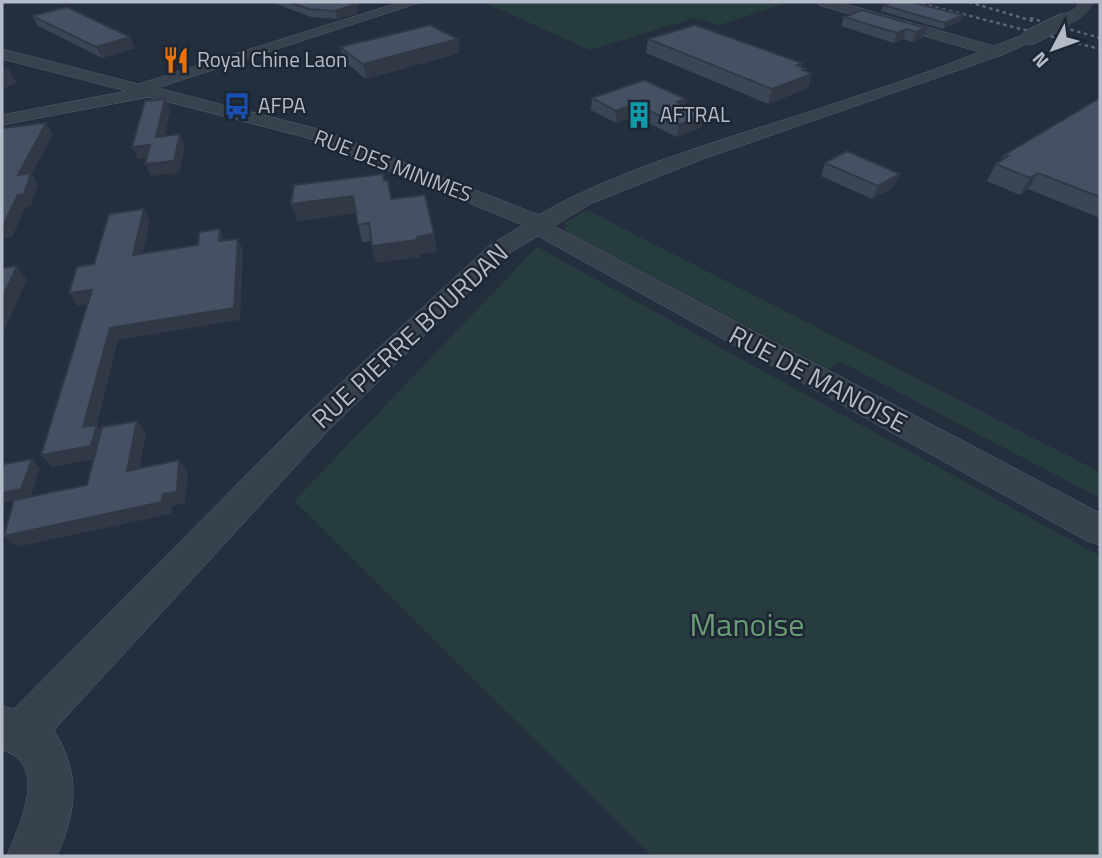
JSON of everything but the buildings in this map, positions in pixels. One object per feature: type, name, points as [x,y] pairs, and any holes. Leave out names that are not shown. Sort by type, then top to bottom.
[{"type":"street","points":[[359,2],[385,11]]},
{"type":"street","points":[[2,120],[146,90],[414,2]]},
{"type":"street","points":[[824,2],[975,51]]},
{"type":"street","name":"RUE PIERRE BOURDAN","points":[[11,731],[316,424],[498,250],[582,199],[975,51],[1028,38],[1080,12],[1087,2]]},
{"type":"street","name":"RUE DES MINIMES","points":[[2,54],[315,134],[527,217],[537,225]]},
{"type":"street","name":"RUE DE MANOISE","points":[[537,225],[557,239],[1100,530]]},
{"type":"street","points":[[11,731],[40,747],[51,770],[51,800],[42,836],[32,856]]},
{"type":"green space","points":[[483,2],[789,2],[720,25],[695,18],[590,50]]},
{"type":"green space","points":[[587,210],[1100,472],[1100,498],[839,361],[830,369],[566,232],[564,223]]},
{"type":"green space","name":"Manoise","points":[[537,247],[1100,556],[1100,856],[652,856],[294,501]]},
{"type":"railway","points":[[915,2],[1100,49]]},
{"type":"railway","points":[[969,2],[1036,22]]},
{"type":"railway","points":[[1030,18],[1100,38]]},
{"type":"place","name":"Royal Chine Laon","points":[[176,60]]},
{"type":"place","name":"AFPA","points":[[237,106]]},
{"type":"place","name":"AFTRAL","points":[[639,115]]}]
